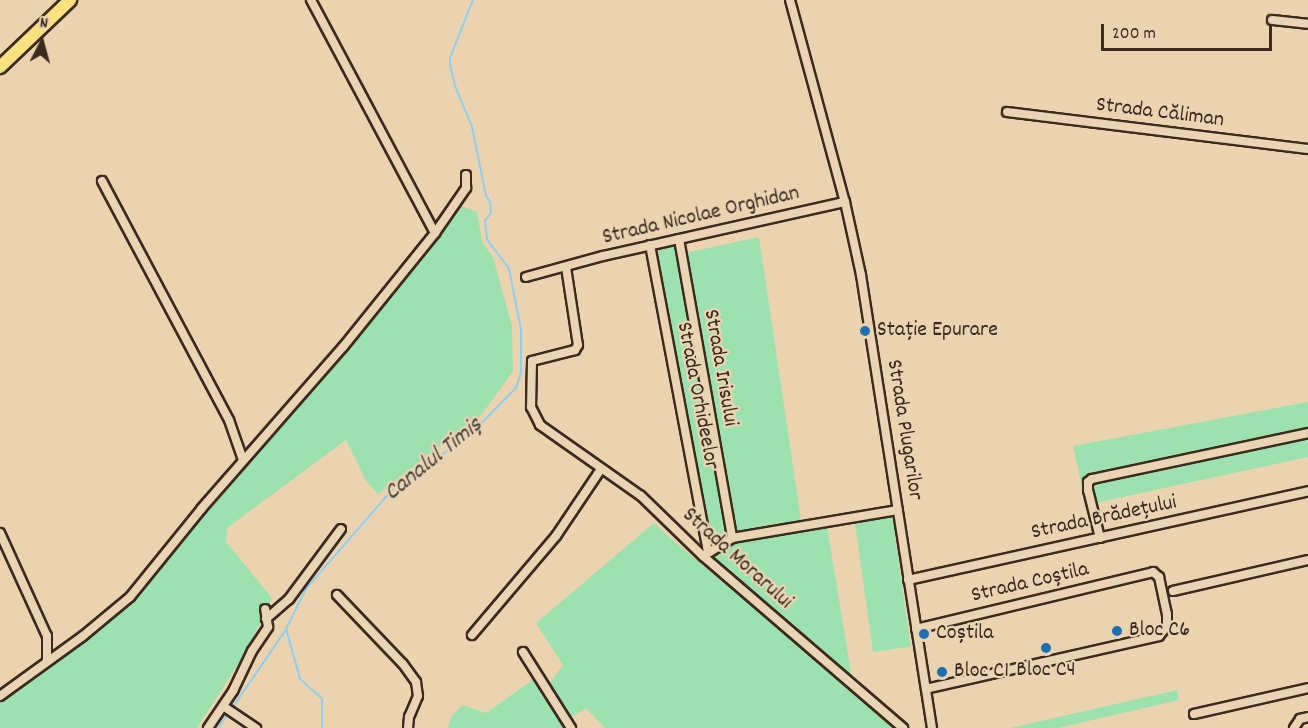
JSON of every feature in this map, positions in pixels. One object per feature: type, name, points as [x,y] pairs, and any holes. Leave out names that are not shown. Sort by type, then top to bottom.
[{"type":"highway","points":[[0,58],[61,0]]},
{"type":"highway","points":[[0,67],[70,0]]},
{"type":"street","points":[[311,0],[435,233]]},
{"type":"street","name":"Strada Plugarilor","points":[[790,0],[845,202],[867,307],[932,728]]},
{"type":"street","points":[[1272,20],[1308,24]]},
{"type":"street","name":"Strada Căliman","points":[[1007,112],[1308,149]]},
{"type":"street","points":[[0,696],[130,597],[243,460],[337,354],[435,233],[466,188],[466,175]]},
{"type":"street","points":[[102,181],[229,420],[243,460]]},
{"type":"street","name":"Strada Nicolae Orghidan","points":[[526,277],[650,245],[845,202]]},
{"type":"street","name":"Strada Irisului","points":[[680,239],[732,538]]},
{"type":"street","name":"Strada Orhideelor","points":[[650,245],[706,554]]},
{"type":"street","name":"Strada Morarului","points":[[566,267],[578,342],[576,350],[535,359],[531,363],[531,407],[540,425],[641,496],[903,728]]},
{"type":"street","points":[[1100,538],[1088,490],[1088,482],[1092,479],[1308,433]]},
{"type":"street","points":[[472,634],[556,536],[601,469]]},
{"type":"street","name":"Strada Brădețului","points":[[909,579],[1308,491]]},
{"type":"street","points":[[706,554],[732,538],[898,510]]},
{"type":"street","points":[[208,728],[268,627],[266,614],[289,599],[341,529]]},
{"type":"street","points":[[0,533],[47,636],[47,661]]},
{"type":"street","points":[[1173,591],[1308,560]]},
{"type":"street","name":"Strada Coștila","points":[[916,629],[1153,572],[1159,577],[1167,621],[1165,631],[1159,636],[926,689]]},
{"type":"street","points":[[337,595],[403,664],[416,682],[418,696],[409,717],[408,728]]},
{"type":"street","points":[[522,652],[571,728]]},
{"type":"street","points":[[1194,714],[1308,688]]},
{"type":"street","points":[[223,706],[250,726]]},
{"type":"street","points":[[1294,728],[1300,719],[1308,717]]},
{"type":"green space","points":[[461,206],[477,212],[482,242],[493,257],[512,326],[513,371],[482,414],[378,494],[366,481],[346,440],[227,528],[226,542],[272,598],[249,647],[197,728],[0,728],[0,699],[130,604],[245,463],[346,350]]},
{"type":"green space","points":[[759,237],[801,520],[734,533],[710,549],[655,248],[678,243],[685,253]]},
{"type":"green space","points":[[1308,402],[1308,457],[1086,505],[1073,446]]},
{"type":"green space","points":[[892,514],[911,647],[873,652],[854,519]]},
{"type":"green space","points":[[654,523],[897,728],[605,728],[586,708],[567,720],[572,728],[448,728],[451,717],[462,705],[486,713],[538,676],[550,691],[550,683],[563,665],[536,623]]},
{"type":"green space","points":[[827,526],[852,679],[712,556],[733,543]]},
{"type":"green space","points":[[1177,690],[1179,700],[1058,728],[1010,728]]},
{"type":"waterway","name":"Canalul Timiș","points":[[322,728],[322,699],[300,679],[286,629],[306,589],[393,489],[470,435],[516,388],[521,373],[521,330],[509,269],[487,240],[485,221],[491,213],[490,202],[486,196],[472,127],[455,86],[450,64],[450,58],[473,0]]},
{"type":"waterway","points":[[233,707],[285,631]]},
{"type":"waterway","points":[[218,728],[227,715]]},
{"type":"place","name":"Stație Epurare","points":[[865,331]]},
{"type":"place","name":"Bloc C6","points":[[1117,631]]},
{"type":"place","name":"Coștila","points":[[924,634]]},
{"type":"place","name":"Bloc C4","points":[[1046,648]]},
{"type":"place","name":"Bloc C1","points":[[942,672]]}]
